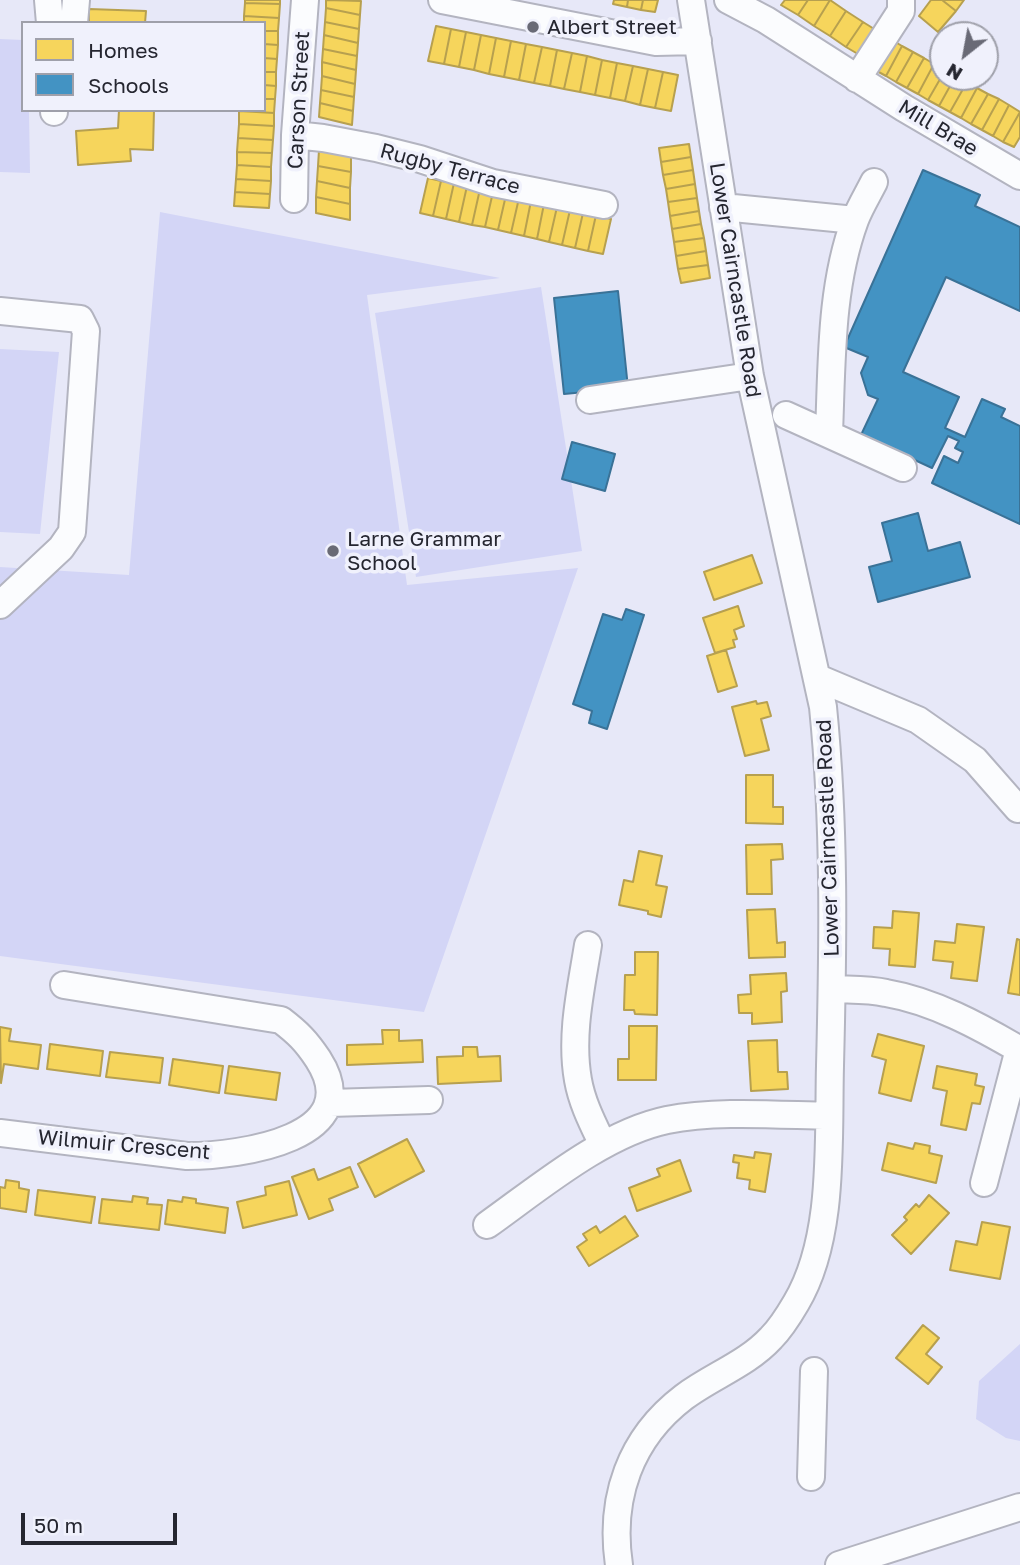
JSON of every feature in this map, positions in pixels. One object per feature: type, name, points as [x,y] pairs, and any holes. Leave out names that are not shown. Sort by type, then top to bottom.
[{"type":"street","points":[[48,0],[50,21]]},
{"type":"street","points":[[74,21],[76,0]]},
{"type":"street","name":"Carson Street","points":[[294,199],[295,135],[305,0]]},
{"type":"street","points":[[442,0],[656,42],[698,41]]},
{"type":"street","name":"Lower Cairncastle Road","points":[[619,1565],[618,1514],[621,1487],[633,1458],[649,1431],[686,1396],[756,1352],[772,1337],[810,1277],[824,1222],[829,1116],[832,989],[830,793],[825,731],[818,678],[761,437],[691,0]]},
{"type":"street","name":"Mill Brae","points":[[728,0],[766,20],[857,79],[1020,176]]},
{"type":"street","points":[[857,79],[901,11],[901,0]]},
{"type":"street","name":"Rugby Terrace","points":[[295,135],[376,148],[493,183],[604,205]]},
{"type":"street","points":[[830,433],[835,316],[844,263],[855,220],[874,182]]},
{"type":"street","points":[[723,206],[855,220]]},
{"type":"street","points":[[0,312],[80,319],[86,331],[72,532],[61,548],[0,606]]},
{"type":"street","points":[[590,400],[750,376]]},
{"type":"street","points":[[786,415],[903,468]]},
{"type":"street","points":[[818,678],[918,720],[975,760],[1018,808]]},
{"type":"street","points":[[588,945],[576,1022],[575,1053],[580,1091],[603,1145]]},
{"type":"street","points":[[64,985],[281,1020],[304,1037],[327,1073],[331,1089],[330,1102],[429,1100]]},
{"type":"street","points":[[832,989],[872,991],[906,998],[978,1026],[1019,1049],[984,1183]]},
{"type":"street","name":"Wilmuir Crescent","points":[[0,1133],[187,1156],[212,1156],[256,1148],[302,1133],[320,1120],[330,1102]]},
{"type":"street","points":[[487,1225],[603,1145],[657,1123],[682,1118],[829,1116]]},
{"type":"street","points":[[811,1477],[814,1371]]},
{"type":"street","points":[[839,1565],[1020,1507]]},
{"type":"shaded area","points":[[0,39],[21,40],[21,112],[29,112],[30,173],[0,172]]},
{"type":"shaded area","points":[[160,212],[500,278],[367,295],[407,585],[578,568],[424,1012],[0,956],[0,567],[129,575]]},
{"type":"shaded area","points":[[541,287],[582,551],[416,577],[375,313]]},
{"type":"shaded area","points":[[0,349],[59,352],[40,534],[0,532]]},
{"type":"shaded area","points":[[1020,1344],[1020,1441],[1006,1438],[976,1419],[979,1381]]},
{"type":"building: Homes","points":[[245,0],[280,0],[280,4],[245,3]]},
{"type":"building: Homes","points":[[326,0],[361,1],[360,15],[326,8]]},
{"type":"building: Homes","points":[[614,0],[628,0],[627,7],[613,4]]},
{"type":"building: Homes","points":[[628,0],[643,0],[641,10],[627,7]]},
{"type":"building: Homes","points":[[643,0],[658,0],[655,12],[641,10]]},
{"type":"building: Homes","points":[[785,0],[808,0],[798,15],[781,5]]},
{"type":"building: Homes","points":[[808,0],[830,0],[814,26],[798,15]]},
{"type":"building: Homes","points":[[830,0],[846,11],[830,36],[814,26]]},
{"type":"building: Homes","points":[[931,0],[942,0],[956,11],[947,21],[929,21],[929,24],[919,16]]},
{"type":"building: Homes","points":[[942,0],[964,0],[956,11]]},
{"type":"building: Homes","points":[[245,3],[280,4],[279,18],[244,16]]},
{"type":"building: Homes","points":[[326,8],[360,15],[359,29],[325,22]]},
{"type":"building: Homes","points":[[89,9],[146,11],[145,21],[89,21]]},
{"type":"building: Homes","points":[[846,11],[863,22],[846,47],[830,36]]},
{"type":"building: Homes","points":[[244,16],[279,18],[278,31],[266,31],[266,21],[244,21]]},
{"type":"building: Homes","points":[[325,22],[359,29],[358,43],[324,35]]},
{"type":"building: Homes","points":[[863,22],[879,32],[863,57],[846,47]]},
{"type":"building: Homes","points":[[436,26],[451,29],[444,64],[428,61]]},
{"type":"building: Homes","points":[[451,29],[466,32],[459,67],[444,64]]},
{"type":"building: Homes","points":[[266,31],[278,31],[278,45],[266,44]]},
{"type":"building: Homes","points":[[466,32],[481,35],[474,70],[459,67]]},
{"type":"building: Homes","points":[[324,35],[358,43],[357,56],[323,49]]},
{"type":"building: Homes","points":[[481,35],[496,38],[489,74],[474,70]]},
{"type":"building: Homes","points":[[496,38],[511,41],[504,77],[489,74]]},
{"type":"building: Homes","points":[[892,40],[902,46],[886,76],[875,70]]},
{"type":"building: Homes","points":[[511,41],[526,44],[519,80],[504,77]]},
{"type":"building: Homes","points":[[266,44],[278,45],[277,59],[266,58]]},
{"type":"building: Homes","points":[[526,44],[542,47],[534,83],[519,80]]},
{"type":"building: Homes","points":[[902,46],[913,52],[896,82],[886,76]]},
{"type":"building: Homes","points":[[542,47],[557,50],[550,86],[534,83]]},
{"type":"building: Homes","points":[[323,49],[357,56],[356,70],[322,62]]},
{"type":"building: Homes","points":[[557,50],[572,53],[564,89],[550,86]]},
{"type":"building: Homes","points":[[913,52],[924,58],[907,88],[896,82]]},
{"type":"building: Homes","points":[[572,53],[587,56],[580,92],[564,89]]},
{"type":"building: Homes","points":[[587,56],[602,60],[595,95],[580,92]]},
{"type":"building: Homes","points":[[266,58],[277,59],[276,72],[266,72]]},
{"type":"building: Homes","points":[[924,58],[929,61],[929,73],[918,94],[907,88]]},
{"type":"building: Homes","points":[[602,60],[617,63],[610,98],[595,95]]},
{"type":"building: Homes","points":[[322,62],[356,70],[355,84],[322,76]]},
{"type":"building: Homes","points":[[617,63],[633,66],[625,101],[610,98]]},
{"type":"building: Homes","points":[[633,66],[648,69],[640,105],[625,101]]},
{"type":"building: Homes","points":[[648,69],[663,72],[655,108],[640,105]]},
{"type":"building: Homes","points":[[266,72],[276,72],[276,86],[266,85]]},
{"type":"building: Homes","points":[[663,72],[678,75],[671,111],[655,108]]},
{"type":"building: Homes","points":[[929,73],[929,91],[933,91],[928,100],[918,94]]},
{"type":"building: Homes","points":[[322,76],[355,84],[354,97],[321,90]]},
{"type":"building: Homes","points":[[266,85],[276,86],[275,99],[266,99]]},
{"type":"building: Homes","points":[[321,90],[354,97],[353,111],[320,103]]},
{"type":"building: Homes","points":[[933,91],[947,91],[939,106],[928,100]]},
{"type":"building: Homes","points":[[947,91],[962,91],[950,112],[939,106]]},
{"type":"building: Homes","points":[[962,91],[975,91],[961,118],[950,112]]},
{"type":"building: Homes","points":[[975,91],[988,94],[971,124],[961,118]]},
{"type":"building: Homes","points":[[988,94],[999,99],[982,130],[971,124]]},
{"type":"building: Homes","points":[[266,99],[275,99],[274,113],[256,112],[266,112]]},
{"type":"building: Homes","points":[[999,99],[1009,105],[993,136],[982,130]]},
{"type":"building: Homes","points":[[320,103],[353,111],[352,125],[319,117]]},
{"type":"building: Homes","points":[[1009,105],[1020,112],[1003,142],[993,136]]},
{"type":"building: Homes","points":[[119,112],[154,112],[153,150],[130,149],[131,161],[78,165],[76,131],[118,128]]},
{"type":"building: Homes","points":[[239,112],[274,113],[274,126],[239,124]]},
{"type":"building: Homes","points":[[1020,112],[1020,137],[1014,147],[1003,142]]},
{"type":"building: Homes","points":[[239,124],[274,126],[273,140],[238,138]]},
{"type":"building: Homes","points":[[238,138],[273,140],[272,153],[237,152]]},
{"type":"building: Homes","points":[[689,144],[691,157],[661,162],[659,148]]},
{"type":"building: Homes","points":[[319,150],[351,156],[351,172],[318,166]]},
{"type":"building: Homes","points":[[237,152],[272,153],[271,167],[237,165]]},
{"type":"building: Homes","points":[[691,157],[693,170],[663,175],[661,162]]},
{"type":"building: Homes","points":[[237,165],[271,167],[271,181],[236,179]]},
{"type":"building: Homes","points":[[318,166],[351,172],[350,188],[317,181]]},
{"type":"building: Homes","points":[[693,170],[695,184],[666,189],[663,175]]},
{"type":"building: Homes","points":[[428,178],[441,181],[433,216],[420,213]]},
{"type":"building: Homes","points":[[236,179],[271,181],[270,194],[235,192]]},
{"type":"building: Homes","points":[[317,181],[350,188],[350,204],[316,197]]},
{"type":"building: Homes","points":[[441,181],[454,183],[446,219],[433,216]]},
{"type":"building: Homes","points":[[454,183],[467,186],[459,222],[446,219]]},
{"type":"building: Homes","points":[[695,184],[697,198],[668,202],[666,189]]},
{"type":"building: Homes","points":[[467,186],[480,189],[472,225],[459,222]]},
{"type":"building: Homes","points":[[480,189],[493,192],[485,227],[472,225]]},
{"type":"building: Homes","points":[[235,192],[270,194],[269,208],[234,206]]},
{"type":"building: Homes","points":[[493,192],[506,195],[498,230],[485,227]]},
{"type":"building: Homes","points":[[506,195],[519,198],[511,233],[498,230]]},
{"type":"building: Homes","points":[[316,197],[350,204],[350,220],[316,213]]},
{"type":"building: Homes","points":[[519,198],[531,201],[524,236],[511,233]]},
{"type":"building: Homes","points":[[697,198],[699,211],[670,216],[668,202]]},
{"type":"building: Homes","points":[[531,201],[544,204],[537,239],[524,236]]},
{"type":"building: Homes","points":[[544,204],[557,207],[549,242],[537,239]]},
{"type":"building: Homes","points":[[557,207],[570,210],[562,245],[549,242]]},
{"type":"building: Homes","points":[[570,210],[583,213],[575,248],[562,245]]},
{"type":"building: Homes","points":[[699,211],[701,224],[672,229],[670,216]]},
{"type":"building: Homes","points":[[583,213],[596,215],[588,251],[575,248]]},
{"type":"building: Homes","points":[[596,215],[611,219],[603,254],[588,251]]},
{"type":"building: Homes","points":[[701,224],[704,238],[674,242],[672,229]]},
{"type":"building: Homes","points":[[704,238],[706,251],[676,256],[674,242]]},
{"type":"building: Homes","points":[[706,251],[708,265],[678,269],[676,256]]},
{"type":"building: Homes","points":[[708,265],[710,278],[681,283],[678,269]]},
{"type":"building: Homes","points":[[752,555],[762,583],[714,600],[704,572]]},
{"type":"building: Homes","points":[[738,606],[744,626],[734,630],[737,639],[733,640],[735,647],[715,653],[703,618]]},
{"type":"building: Homes","points":[[726,650],[737,686],[718,692],[707,656]]},
{"type":"building: Homes","points":[[756,701],[757,704],[767,702],[771,716],[761,719],[769,750],[745,756],[732,707]]},
{"type":"building: Homes","points":[[746,775],[773,775],[773,807],[783,807],[783,824],[746,823]]},
{"type":"building: Homes","points":[[782,844],[783,859],[771,860],[772,894],[747,894],[746,845]]},
{"type":"building: Homes","points":[[639,851],[662,856],[656,885],[667,887],[661,917],[648,914],[648,911],[619,905],[624,880],[633,882]]},
{"type":"building: Homes","points":[[775,909],[777,943],[785,942],[785,957],[749,958],[747,910]]},
{"type":"building: Homes","points":[[893,911],[919,913],[915,967],[889,965],[890,949],[873,948],[874,927],[892,928]]},
{"type":"building: Homes","points":[[957,924],[984,927],[977,981],[951,978],[953,962],[933,960],[935,941],[955,943]]},
{"type":"building: Homes","points":[[1017,939],[1020,940],[1020,995],[1008,993]]},
{"type":"building: Homes","points":[[635,952],[658,952],[657,1015],[635,1014],[634,1010],[624,1010],[625,975],[635,975]]},
{"type":"building: Homes","points":[[786,973],[787,991],[781,992],[782,1022],[752,1024],[752,1013],[739,1013],[738,995],[751,994],[750,975]]},
{"type":"building: Homes","points":[[629,1026],[657,1026],[656,1080],[618,1080],[618,1059],[629,1059]]},
{"type":"building: Homes","points":[[0,1027],[11,1029],[9,1041],[41,1045],[38,1069],[4,1064],[1,1083]]},
{"type":"building: Homes","points":[[382,1030],[399,1030],[399,1041],[422,1040],[423,1062],[347,1065],[347,1045],[383,1044]]},
{"type":"building: Homes","points":[[878,1034],[924,1046],[911,1101],[879,1093],[886,1060],[872,1056]]},
{"type":"building: Homes","points":[[777,1040],[778,1072],[787,1072],[788,1089],[751,1091],[748,1041]]},
{"type":"building: Homes","points":[[50,1044],[103,1051],[100,1076],[47,1069]]},
{"type":"building: Homes","points":[[463,1047],[477,1047],[478,1057],[500,1056],[501,1081],[438,1084],[437,1057],[463,1056]]},
{"type":"building: Homes","points":[[110,1052],[163,1058],[160,1083],[106,1077]]},
{"type":"building: Homes","points":[[173,1059],[223,1066],[219,1093],[169,1085]]},
{"type":"building: Homes","points":[[229,1066],[280,1073],[276,1100],[225,1093]]},
{"type":"building: Homes","points":[[937,1066],[977,1074],[975,1085],[984,1087],[980,1104],[972,1103],[966,1130],[941,1125],[947,1091],[933,1088]]},
{"type":"building: Homes","points":[[407,1139],[424,1171],[375,1197],[358,1164]]},
{"type":"building: Homes","points":[[888,1143],[913,1149],[915,1143],[930,1146],[929,1153],[942,1156],[936,1183],[882,1170]]},
{"type":"building: Homes","points":[[755,1152],[771,1154],[765,1192],[749,1189],[750,1180],[737,1178],[739,1163],[733,1162],[734,1155],[754,1158]]},
{"type":"building: Homes","points":[[680,1160],[691,1191],[637,1211],[629,1188],[660,1176],[657,1169]]},
{"type":"building: Homes","points":[[350,1167],[358,1187],[329,1199],[333,1210],[309,1219],[292,1177],[314,1169],[318,1180]]},
{"type":"building: Homes","points":[[6,1180],[19,1182],[19,1188],[29,1190],[26,1212],[0,1208],[0,1187],[5,1188]]},
{"type":"building: Homes","points":[[289,1181],[297,1215],[243,1228],[237,1202],[266,1195],[265,1187]]},
{"type":"building: Homes","points":[[38,1190],[95,1197],[91,1223],[35,1215]]},
{"type":"building: Homes","points":[[929,1195],[949,1213],[911,1254],[892,1235],[907,1220],[904,1217],[916,1204],[919,1207]]},
{"type":"building: Homes","points":[[133,1196],[148,1198],[147,1204],[162,1205],[159,1230],[99,1223],[102,1199],[132,1202]]},
{"type":"building: Homes","points":[[183,1197],[196,1199],[196,1203],[228,1208],[225,1233],[165,1224],[168,1200],[182,1202]]},
{"type":"building: Homes","points":[[625,1216],[638,1236],[589,1266],[577,1247],[587,1240],[583,1234],[596,1226],[600,1233]]},
{"type":"building: Homes","points":[[982,1222],[1010,1227],[1000,1279],[950,1270],[956,1241],[977,1245]]},
{"type":"building: Homes","points":[[923,1325],[939,1338],[926,1354],[942,1367],[928,1384],[896,1358]]},
{"type":"building: Schools","points":[[923,170],[980,195],[975,206],[1020,227],[1020,311],[946,277],[903,372],[959,397],[945,428],[965,437],[982,399],[1005,409],[1001,417],[1020,426],[1020,524],[932,483],[944,456],[958,463],[963,452],[955,448],[959,441],[948,436],[932,468],[861,435],[878,399],[868,395],[861,373],[868,357],[844,347]]},
{"type":"building: Schools","points":[[618,291],[628,388],[564,394],[554,298]]},
{"type":"building: Schools","points":[[572,442],[615,454],[605,491],[562,479]]},
{"type":"building: Schools","points":[[918,513],[928,551],[960,542],[970,577],[878,602],[869,567],[892,561],[882,523]]},
{"type":"building: Schools","points":[[626,609],[644,615],[607,729],[589,723],[592,711],[573,704],[603,614],[622,620]]},
{"type":"place","name":"Albert Street","points":[[533,27]]},
{"type":"place","name":"Larne Grammar School","points":[[333,551]]}]
